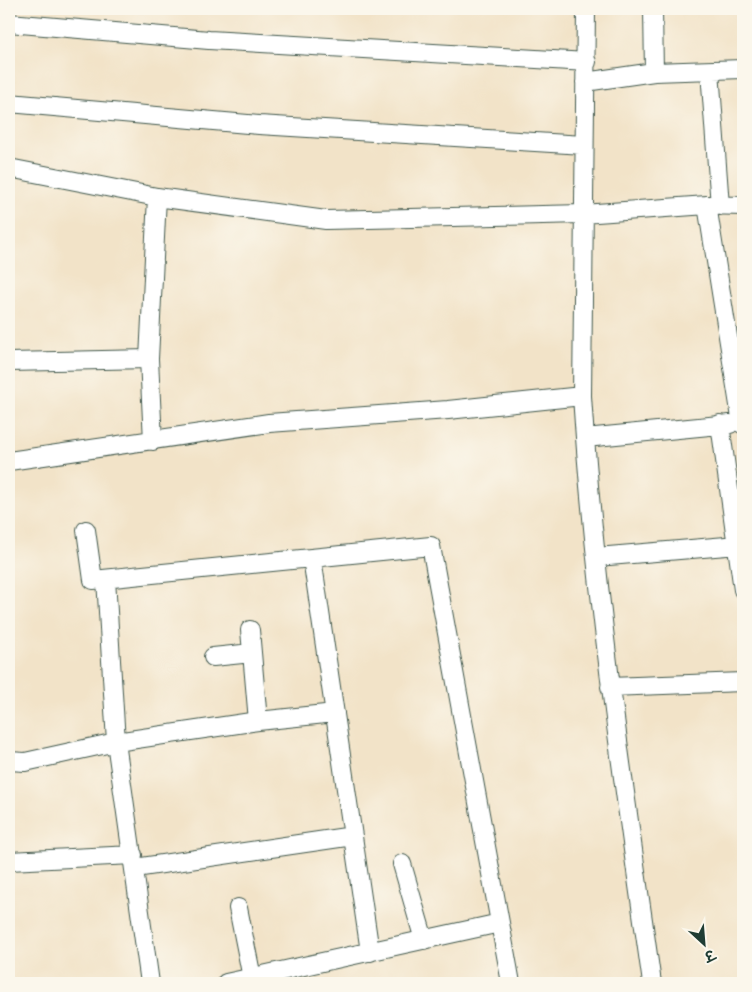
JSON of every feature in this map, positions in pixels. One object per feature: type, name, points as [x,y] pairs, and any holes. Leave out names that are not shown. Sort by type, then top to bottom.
[{"type":"street","points":[[586,9],[587,62],[584,145],[582,396],[610,686],[652,983]]},
{"type":"street","points":[[653,9],[654,72]]},
{"type":"street","points":[[9,23],[209,40],[587,62]]},
{"type":"street","points":[[585,82],[654,72],[743,69]]},
{"type":"street","points":[[585,438],[720,424],[743,424],[714,206],[710,71]]},
{"type":"street","points":[[9,103],[268,125],[584,145]]},
{"type":"street","points":[[9,168],[157,197],[326,220],[583,214],[743,206]]},
{"type":"street","points":[[153,441],[149,359],[157,197]]},
{"type":"street","points":[[9,362],[149,359]]},
{"type":"street","points":[[9,461],[270,423],[448,410],[582,396]]},
{"type":"street","points":[[720,424],[743,590]]},
{"type":"street","points":[[86,530],[93,580],[431,546],[511,983]]},
{"type":"street","points":[[597,557],[738,545]]},
{"type":"street","points":[[312,558],[370,952]]},
{"type":"street","points":[[106,579],[116,742],[150,983]]},
{"type":"street","points":[[250,630],[258,721]]},
{"type":"street","points":[[213,657],[252,653]]},
{"type":"street","points":[[610,686],[743,682]]},
{"type":"street","points":[[9,761],[24,762],[116,742],[258,721],[335,713]]},
{"type":"street","points":[[9,861],[134,862],[353,836]]},
{"type":"street","points":[[402,864],[424,940]]},
{"type":"street","points":[[238,908],[252,978]]},
{"type":"street","points":[[226,983],[252,978],[285,977],[370,952],[500,923]]}]
